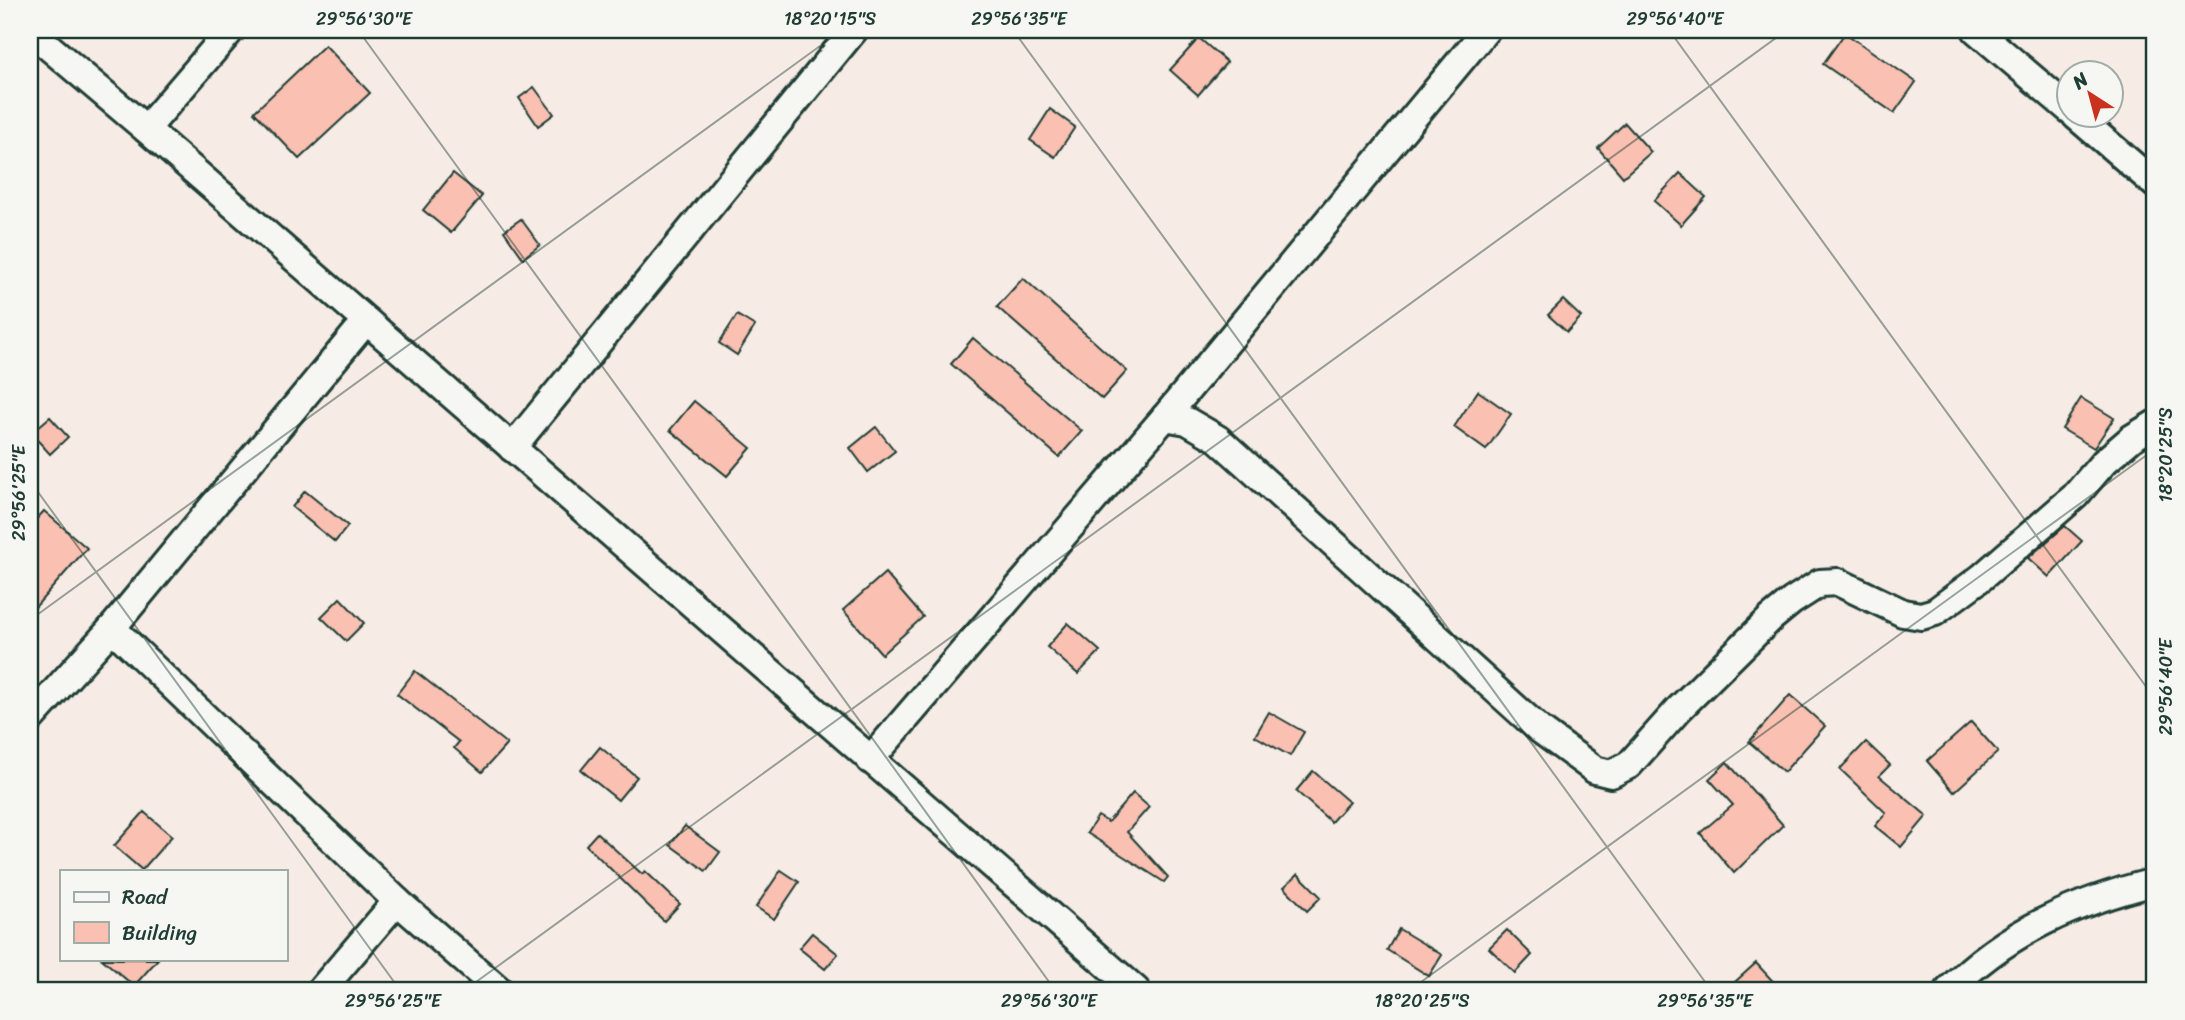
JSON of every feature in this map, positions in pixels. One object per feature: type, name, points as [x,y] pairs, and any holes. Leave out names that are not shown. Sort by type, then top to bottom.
[{"type":"street","points":[[146,129],[231,30]]},
{"type":"street","points":[[512,447],[854,30]]},
{"type":"street","points":[[870,760],[1165,417],[1486,30]]},
{"type":"street","points":[[1976,30],[2056,98]]},
{"type":"street","points":[[30,31],[1136,990]]},
{"type":"street","points":[[2092,130],[2155,184]]},
{"type":"street","points":[[30,719],[112,628],[366,321]]},
{"type":"street","points":[[1165,417],[1187,421],[1217,439],[1539,729],[1595,770],[1612,774],[1629,765],[1679,709],[1770,619],[1792,601],[1820,583],[1838,582],[1903,613],[1921,616],[1935,612],[1982,578],[2076,496],[2104,462],[2132,438],[2155,424]]},
{"type":"street","points":[[112,628],[397,901],[499,990]]},
{"type":"street","points":[[1949,990],[1974,964],[2040,920],[2121,890],[2155,882]]},
{"type":"street","points":[[321,990],[397,901]]},
{"type":"building","points":[[1845,33],[1916,82],[1894,113],[1823,64]]},
{"type":"building","points":[[1199,38],[1227,62],[1198,95],[1170,70]]},
{"type":"building","points":[[325,45],[370,93],[299,159],[254,112]]},
{"type":"building","points":[[534,87],[554,114],[538,126],[519,98]]},
{"type":"building","points":[[1050,109],[1075,127],[1055,157],[1030,140]]},
{"type":"building","points":[[1625,123],[1651,152],[1623,177],[1598,148]]},
{"type":"building","points":[[453,173],[482,196],[451,233],[423,210]]},
{"type":"building","points":[[1680,173],[1706,197],[1681,225],[1654,201]]},
{"type":"building","points":[[521,219],[540,245],[523,258],[504,231]]},
{"type":"building","points":[[1023,278],[1127,371],[1102,399],[997,307]]},
{"type":"building","points":[[1563,300],[1581,317],[1567,332],[1548,315]]},
{"type":"building","points":[[737,315],[755,326],[737,355],[719,343]]},
{"type":"building","points":[[973,338],[1082,431],[1059,457],[951,364]]},
{"type":"building","points":[[1478,391],[1511,414],[1486,450],[1454,427]]},
{"type":"building","points":[[2081,398],[2114,418],[2094,448],[2062,429]]},
{"type":"building","points":[[694,401],[751,448],[727,476],[670,430]]},
{"type":"building","points":[[50,417],[68,437],[50,454],[31,433]]},
{"type":"building","points":[[876,427],[895,451],[868,472],[850,448]]},
{"type":"building","points":[[305,491],[348,526],[335,542],[292,507]]},
{"type":"building","points":[[44,511],[87,548],[30,613],[30,526]]},
{"type":"building","points":[[2065,526],[2082,541],[2049,577],[2028,558]]},
{"type":"building","points":[[885,573],[923,617],[882,654],[843,610]]},
{"type":"building","points":[[340,598],[364,623],[346,641],[321,617]]},
{"type":"building","points":[[1068,623],[1100,651],[1078,674],[1047,647]]},
{"type":"building","points":[[415,671],[507,744],[482,772],[454,748],[459,742],[397,694]]},
{"type":"building","points":[[1790,695],[1825,726],[1784,772],[1749,742]]},
{"type":"building","points":[[1269,712],[1304,732],[1290,756],[1255,736]]},
{"type":"building","points":[[1971,722],[1998,752],[1954,792],[1927,761]]},
{"type":"building","points":[[1866,742],[1890,765],[1879,776],[1927,816],[1901,847],[1875,826],[1886,813],[1840,769]]},
{"type":"building","points":[[600,747],[637,777],[618,800],[581,770]]},
{"type":"building","points":[[1727,762],[1783,825],[1734,873],[1700,833],[1733,805],[1709,779]]},
{"type":"building","points":[[1313,771],[1349,802],[1331,822],[1296,791]]},
{"type":"building","points":[[1133,793],[1149,807],[1127,832],[1168,877],[1164,882],[1087,833],[1098,816],[1108,822]]},
{"type":"building","points":[[144,812],[172,836],[142,870],[114,846]]},
{"type":"building","points":[[685,826],[720,852],[706,871],[670,845]]},
{"type":"building","points":[[597,833],[642,874],[645,871],[680,904],[664,921],[586,845]]},
{"type":"building","points":[[781,870],[799,882],[774,919],[756,907]]},
{"type":"building","points":[[1298,874],[1321,897],[1307,911],[1284,887]]},
{"type":"building","points":[[1399,929],[1442,955],[1429,976],[1387,950]]},
{"type":"building","points":[[1507,930],[1532,955],[1515,973],[1489,948]]},
{"type":"building","points":[[812,933],[838,954],[825,969],[799,948]]},
{"type":"building","points":[[103,960],[157,960],[134,986]]},
{"type":"building","points":[[1756,963],[1781,990],[1726,990]]}]
